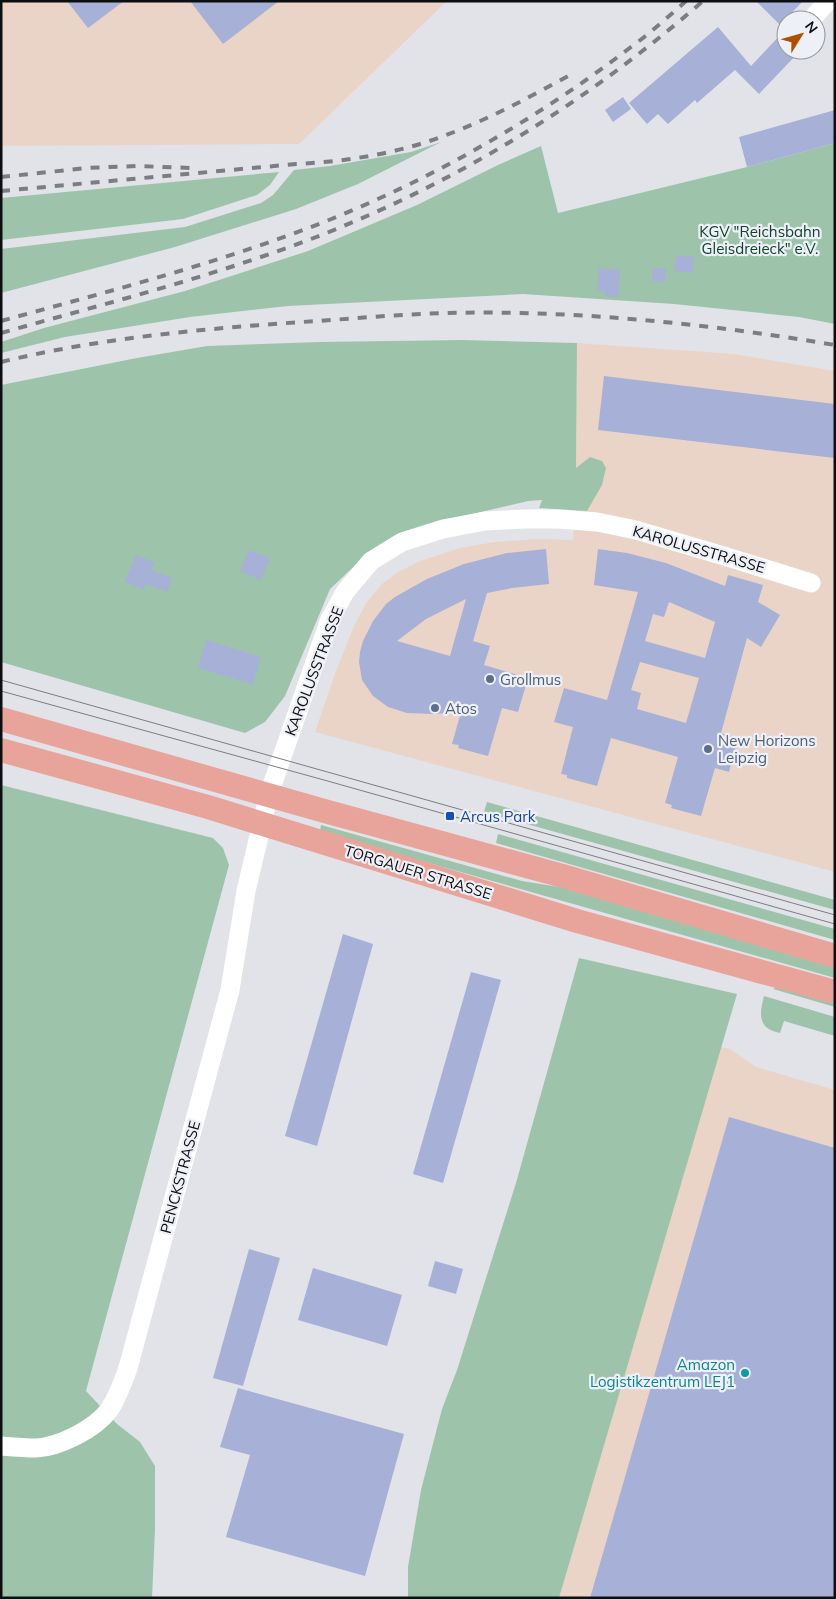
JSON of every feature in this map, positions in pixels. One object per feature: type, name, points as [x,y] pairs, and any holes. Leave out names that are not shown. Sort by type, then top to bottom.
[{"type":"main road","points":[[1,719],[563,876],[835,956]]},
{"type":"main road","name":"TORGAUER STRASSE","points":[[1,750],[208,807],[578,921],[835,992]]},
{"type":"street","name":"KAROLUSSTRASSE","points":[[262,824],[269,794],[330,619],[345,592],[371,562],[402,542],[444,529],[485,521],[533,519],[596,522],[654,535],[811,583]]},
{"type":"street","name":"PENCKSTRASSE","points":[[1,1446],[37,1448],[54,1445],[72,1438],[88,1428],[108,1411],[121,1390],[230,990],[246,891],[262,824]]},
{"type":"shaded area","points":[[1,1],[447,1],[299,144],[1,146]]},
{"type":"shaded area","name":"Arcus Park","points":[[577,343],[734,354],[835,371],[835,872],[315,732],[355,624],[367,602],[382,584],[398,572],[420,561],[460,548],[495,542],[536,539],[573,540],[576,469]]},
{"type":"shaded area","name":"Amazon Logistikzentrum LEJ1","points":[[720,1047],[730,1049],[756,1067],[835,1090],[835,1598],[559,1598]]},
{"type":"green space","points":[[441,142],[358,184],[296,209],[175,247],[1,293],[1,249],[185,227],[261,203],[273,195],[294,170],[330,166],[411,152]]},
{"type":"green space","name":"KGV \"Reichsbahn Gleisdreieck\" e.V.","points":[[835,143],[835,324],[799,317],[674,304],[523,294],[288,306],[190,317],[65,337],[1,353],[1,342],[44,328],[185,291],[308,251],[417,205],[541,146],[558,213],[747,167]]},
{"type":"green space","points":[[279,172],[270,185],[257,195],[183,219],[1,240],[1,198]]},
{"type":"green space","points":[[462,340],[577,343],[576,468],[590,457],[602,461],[606,468],[602,485],[587,511],[539,508],[542,500],[528,501],[455,518],[365,556],[330,589],[285,696],[265,722],[245,733],[1,662],[1,385],[207,346]]},
{"type":"green space","points":[[1,785],[213,838],[223,848],[229,865],[86,1391],[117,1424],[140,1442],[155,1466],[152,1598],[1,1598]]},
{"type":"green space","points":[[487,802],[835,900],[835,910],[484,812]]},
{"type":"green space","points":[[321,825],[522,881],[584,891],[835,962],[835,978],[323,833],[320,831]]},
{"type":"green space","points":[[498,834],[835,929],[835,940],[496,843]]},
{"type":"green space","points":[[579,958],[737,994],[559,1598],[408,1598],[408,1567],[421,1490],[442,1409],[457,1370],[516,1183]]},
{"type":"green space","points":[[783,984],[835,999],[835,1007],[773,989]]},
{"type":"green space","points":[[764,996],[835,1017],[835,1036],[784,1021],[780,1033],[773,1031],[764,1025],[762,1020],[761,1009]]},
{"type":"building","points":[[67,1],[124,1],[88,28]]},
{"type":"building","points":[[190,1],[279,1],[223,44]]},
{"type":"building","points":[[756,1],[803,1],[794,10],[776,10],[776,21]]},
{"type":"building","points":[[718,27],[751,66],[776,40],[776,60],[791,60],[759,94],[735,70],[697,103],[695,100],[668,124],[658,114],[647,124],[629,103]]},
{"type":"building","points":[[623,97],[631,109],[613,122],[605,110]]},
{"type":"building","points":[[835,110],[835,143],[747,167],[739,137]]},
{"type":"building","points":[[676,255],[694,257],[692,273],[675,271]]},
{"type":"building","points":[[599,268],[620,270],[618,297],[605,296],[605,291],[597,290]]},
{"type":"building","points":[[652,268],[666,268],[665,282],[652,281]]},
{"type":"building","points":[[604,376],[835,404],[835,458],[598,430]]},
{"type":"building","points":[[546,549],[549,584],[487,593],[473,641],[490,646],[484,665],[528,678],[518,712],[502,708],[488,756],[458,748],[459,745],[452,744],[461,712],[407,713],[388,707],[373,696],[362,680],[359,662],[363,641],[373,621],[386,604],[395,597],[427,579],[464,564],[507,553]],"holes":[[[466,599],[450,656],[397,641],[426,619]]]},
{"type":"building","points":[[598,549],[627,553],[666,563],[725,586],[728,575],[763,585],[758,602],[780,615],[761,647],[747,638],[721,733],[738,738],[729,772],[715,768],[701,816],[671,808],[672,805],[665,803],[678,757],[611,738],[597,786],[567,778],[567,775],[561,774],[573,727],[554,722],[564,688],[607,700],[638,592],[594,585]],"holes":[[[669,602],[715,622],[705,658],[645,641],[653,614],[664,617]],[[640,662],[699,678],[686,723],[637,709],[641,693],[631,690]]]},
{"type":"building","points":[[249,550],[270,558],[261,580],[240,571]]},
{"type":"building","points":[[136,555],[154,562],[151,570],[172,578],[167,592],[146,584],[144,589],[125,582]]},
{"type":"building","points":[[206,640],[261,657],[253,684],[198,668]]},
{"type":"building","points":[[343,934],[373,944],[317,1146],[285,1136]]},
{"type":"building","points":[[471,972],[501,980],[443,1183],[413,1174]]},
{"type":"building","name":"Amazon Logistikzentrum LEJ1","points":[[729,1117],[835,1148],[835,1598],[590,1598]]},
{"type":"building","points":[[249,1249],[280,1258],[243,1386],[213,1378]]},
{"type":"building","points":[[435,1261],[463,1269],[456,1294],[428,1286]]},
{"type":"building","points":[[313,1268],[402,1295],[387,1346],[298,1320]]},
{"type":"building","points":[[238,1388],[404,1434],[365,1576],[226,1537],[250,1455],[220,1447]]},
{"type":"tram line","points":[[1,680],[835,915]]},
{"type":"tram line","points":[[1,691],[835,924]]},
{"type":"railway","points":[[1,321],[164,276],[245,251],[324,222],[404,187],[482,146],[556,100],[635,44],[686,1]]},
{"type":"railway","points":[[1,333],[208,274],[289,247],[380,210],[430,186],[526,132],[617,70],[661,37],[703,1]]},
{"type":"railway","points":[[1,191],[327,162],[374,155],[439,138],[514,105],[568,76]]},
{"type":"railway","points":[[1,177],[87,168],[136,166],[192,168]]},
{"type":"railway","points":[[1,362],[76,347],[188,331],[412,314],[449,313],[545,314],[643,320],[788,337],[835,345]]},
{"type":"place","name":"Grollmus","points":[[490,679]]},
{"type":"place","name":"Atos","points":[[435,708]]},
{"type":"place","name":"New Horizons Leipzig","points":[[708,749]]},
{"type":"place","name":"Arcus Park","points":[[450,816]]},
{"type":"place","name":"Amazon Logistikzentrum LEJ1","points":[[745,1373]]}]
